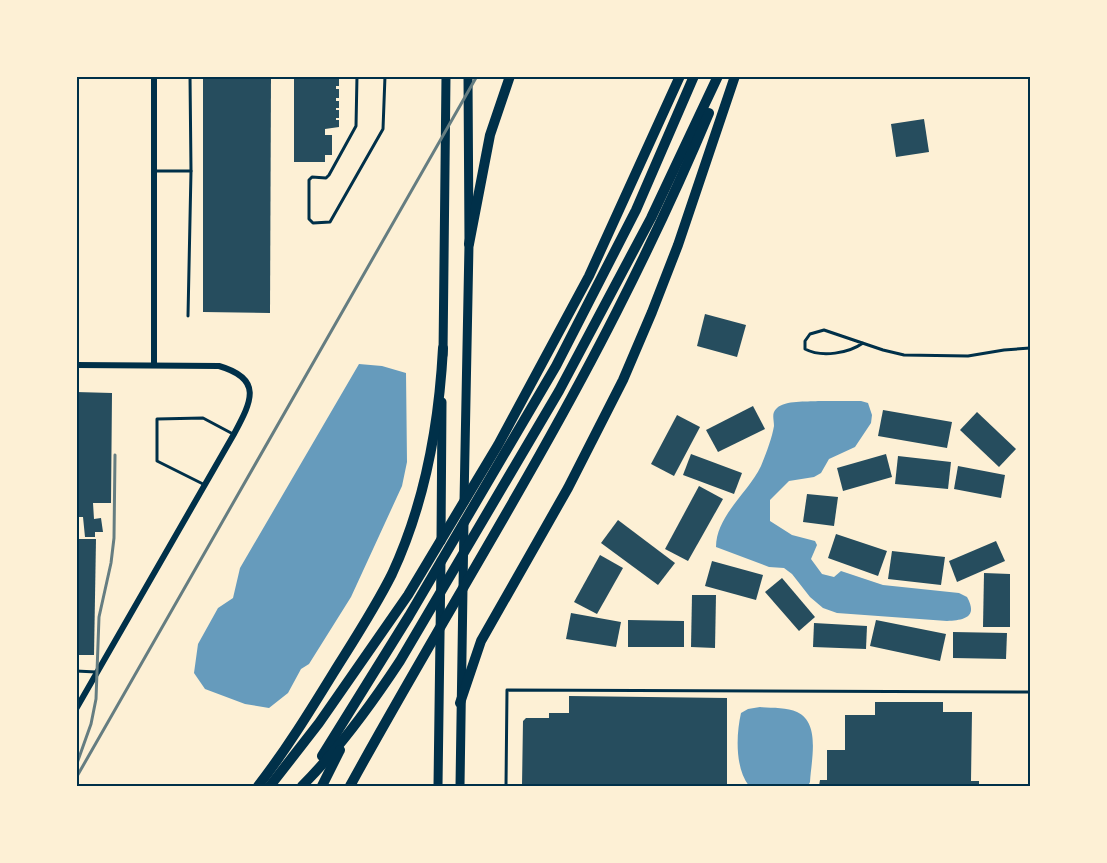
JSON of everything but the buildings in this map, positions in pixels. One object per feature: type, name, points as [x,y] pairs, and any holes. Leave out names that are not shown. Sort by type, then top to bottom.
[{"type":"highway","points":[[468,244],[490,135],[510,76]]},
{"type":"highway","points":[[270,786],[307,740],[408,595],[498,445],[589,276],[679,76]]},
{"type":"highway","points":[[302,786],[409,616],[556,366],[605,274],[652,174],[694,76]]},
{"type":"highway","points":[[302,786],[330,756],[387,681],[559,391],[633,253],[686,147],[718,76]]},
{"type":"highway","points":[[350,786],[396,701],[507,512],[617,312],[666,211],[724,76]]},
{"type":"highway","points":[[460,703],[481,641],[568,488],[622,380],[652,312],[678,245],[735,76]]},
{"type":"highway","points":[[258,786],[276,763],[328,682],[385,588],[410,529],[431,451],[439,400],[443,348]]},
{"type":"highway","points":[[322,786],[409,616]]},
{"type":"main road","points":[[438,786],[446,76]]},
{"type":"main road","points":[[459,786],[468,244],[468,76]]},
{"type":"street","points":[[153,365],[154,76]]},
{"type":"street","points":[[76,365],[219,366],[236,371],[245,379],[250,392],[248,408],[234,434],[76,709]]},
{"type":"lane","points":[[188,316],[190,76]]},
{"type":"lane","points":[[357,76],[356,126],[329,175],[326,178],[312,177],[309,180],[309,215],[313,223],[330,222],[383,129],[385,76]]},
{"type":"lane","points":[[154,171],[190,171]]},
{"type":"lane","points":[[863,343],[853,350],[822,354],[812,353],[805,349],[805,341],[810,334],[824,330],[904,355],[968,356],[1030,348]]},
{"type":"lane","points":[[205,485],[157,461],[157,419],[202,418],[234,434]]},
{"type":"lane","points":[[76,671],[98,672]]},
{"type":"lane","points":[[506,786],[507,690],[1030,692]]},
{"type":"water","points":[[359,364],[382,366],[406,373],[407,462],[402,486],[351,597],[309,664],[301,669],[288,693],[269,708],[245,704],[205,689],[194,673],[198,644],[218,608],[233,598],[240,568]]},
{"type":"water","points":[[818,401],[868,403],[872,415],[871,423],[855,447],[829,459],[821,473],[814,477],[789,481],[770,500],[770,521],[792,535],[815,541],[817,545],[811,559],[822,574],[834,577],[841,571],[883,585],[959,593],[967,597],[970,604],[971,609],[968,616],[959,620],[947,621],[837,613],[823,608],[810,597],[792,574],[784,568],[769,567],[716,547],[721,525],[761,466],[772,436],[775,410],[781,405]]},
{"type":"water","points":[[760,707],[793,710],[804,717],[809,725],[812,733],[813,754],[808,786],[749,786],[744,779],[738,751],[741,713]]},
{"type":"railway","points":[[76,778],[477,76]]},
{"type":"railway","points":[[76,766],[91,724],[96,699],[99,617],[114,538],[115,455]]}]
